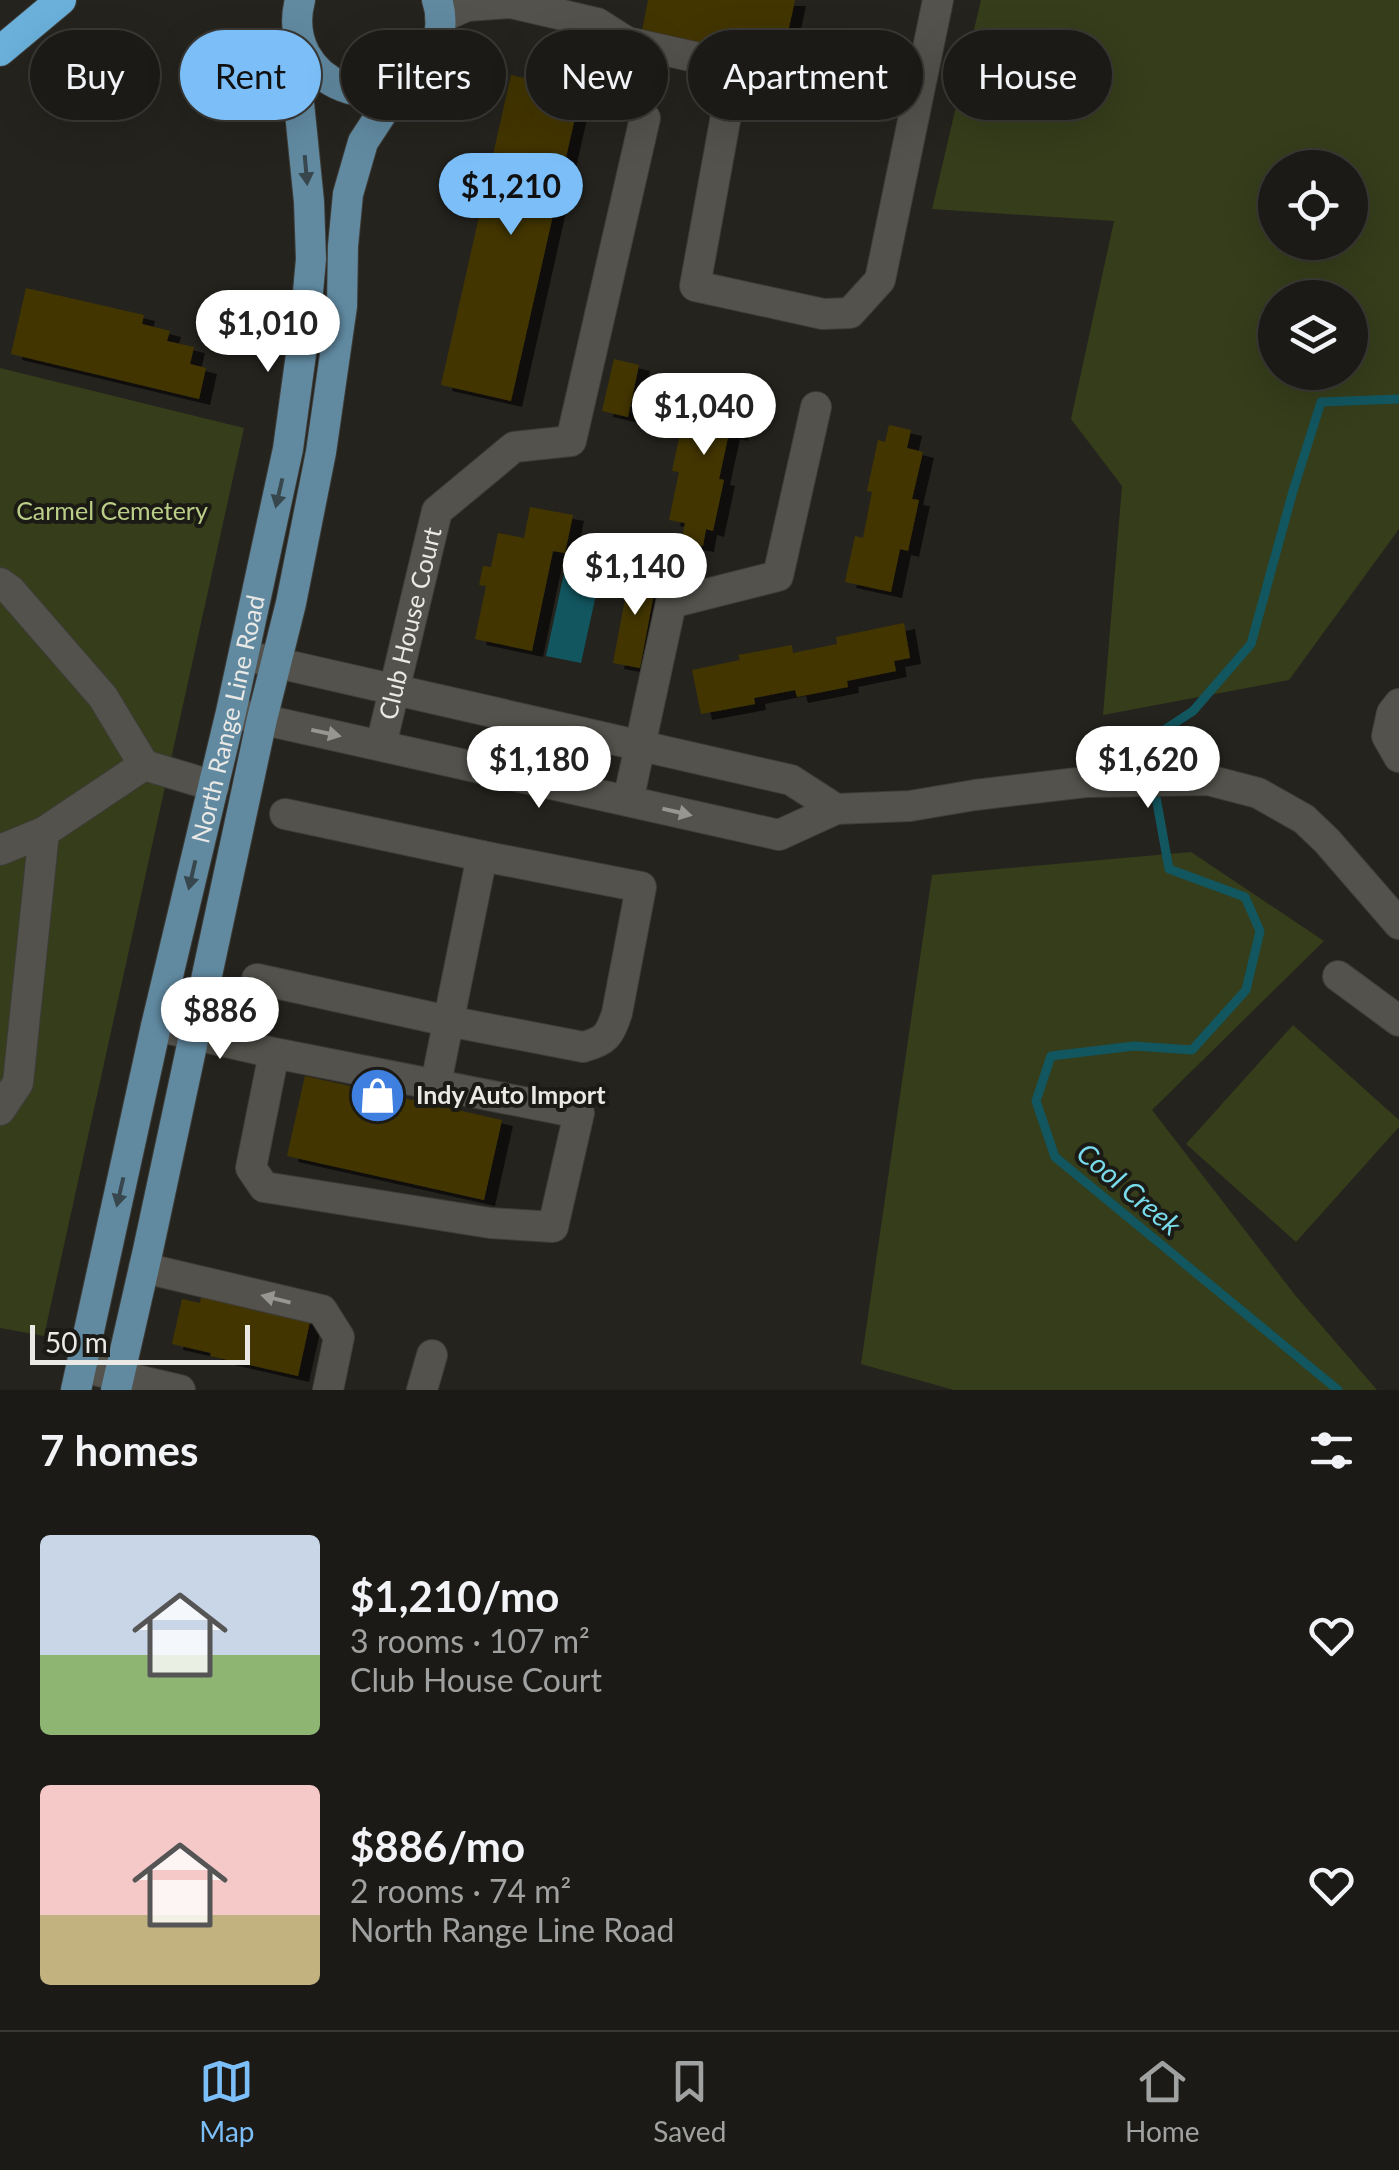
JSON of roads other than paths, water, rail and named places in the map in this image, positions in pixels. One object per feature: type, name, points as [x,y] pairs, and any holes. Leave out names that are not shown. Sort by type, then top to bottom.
[{"type":"highway","points":[[0,51],[61,0]]},
{"type":"main road","name":"North Range Line Road","points":[[297,30],[299,1]]},
{"type":"main road","name":"North Range Line Road","points":[[438,5],[440,30]]},
{"type":"main road","name":"North Range Line Road","points":[[79,1379],[288,449],[311,259],[301,120]]},
{"type":"main road","name":"North Range Line Road","points":[[120,1386],[321,452],[342,306],[351,181],[363,142],[378,120]]},
{"type":"street","points":[[438,5],[511,3],[599,12],[626,42],[735,66],[695,286],[823,314],[850,312],[880,280],[938,0]]},
{"type":"street","name":"Club House Court","points":[[381,745],[437,511],[514,447],[571,441],[644,120]]},
{"type":"street","points":[[628,800],[671,603],[778,576],[816,407]]},
{"type":"street","points":[[0,583],[11,590],[103,698],[144,764],[214,786]]},
{"type":"street","points":[[242,656],[791,780],[836,808]]},
{"type":"street","points":[[1399,704],[1392,713],[1387,736],[1399,756]]},
{"type":"street","points":[[231,712],[779,835],[836,808],[910,806],[1086,782],[1208,780],[1258,793],[1304,819],[1399,924]]},
{"type":"street","points":[[0,850],[44,832],[144,764]]},
{"type":"street","points":[[257,979],[583,1047],[600,1042],[611,1030],[642,887],[286,814]]},
{"type":"street","points":[[0,1110],[18,1084],[44,832]]},
{"type":"street","points":[[436,1083],[482,856]]},
{"type":"street","points":[[1338,976],[1399,1021]]},
{"type":"street","points":[[156,1026],[579,1113],[553,1227],[490,1223],[264,1187],[251,1168],[274,1052]]},
{"type":"street","points":[[146,1259],[206,1264]]},
{"type":"street","points":[[146,1259],[322,1310],[339,1338],[328,1390]]},
{"type":"street","points":[[422,1390],[432,1356]]},
{"type":"street","points":[[79,1379],[180,1390]]},
{"type":"water","points":[[564,573],[599,581],[581,663],[546,656]]},
{"type":"waterway","name":"Cool Creek","points":[[1338,1390],[1055,1157],[1036,1101],[1051,1056],[1134,1046],[1192,1050],[1246,990],[1260,931],[1245,897],[1169,869],[1146,742],[1193,711],[1251,644],[1321,402],[1399,399]]},
{"type":"place","name":"Indy Auto Import","points":[[377,1095]]},
{"type":"park label","name":"Carmel Cemetery","points":[[112,511]]}]
